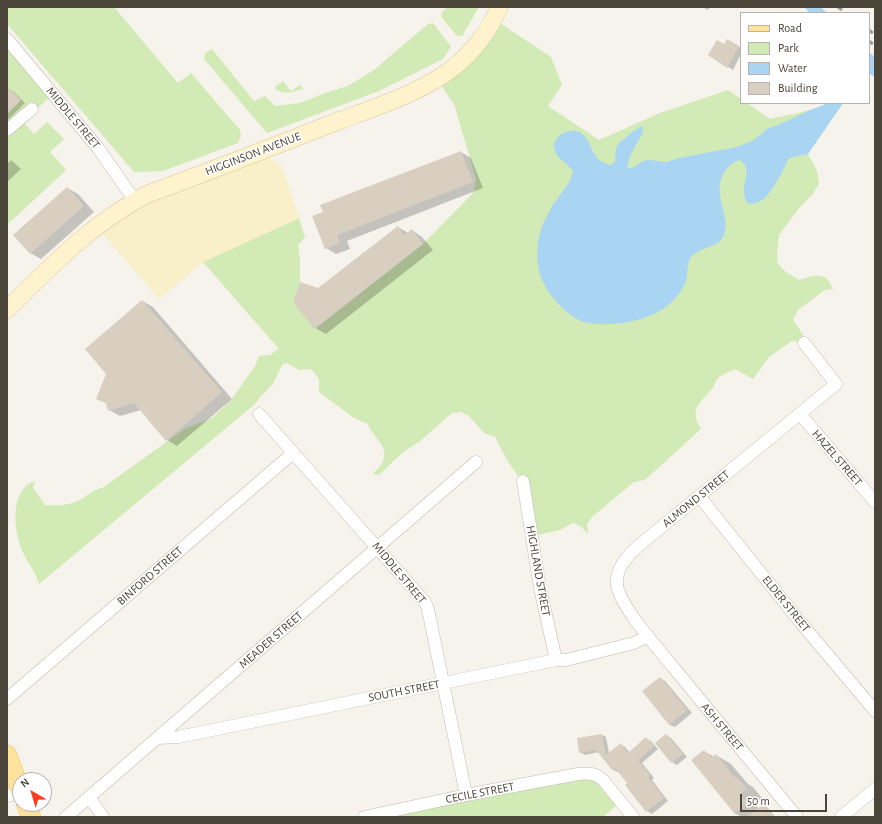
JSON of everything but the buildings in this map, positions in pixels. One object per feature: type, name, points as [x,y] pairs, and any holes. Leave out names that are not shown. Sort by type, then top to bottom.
[{"type":"main road","points":[[7,755],[14,772]]},
{"type":"street","name":"HIGGINSON AVENUE","points":[[7,310],[52,265],[79,241],[123,207],[148,194],[262,152],[404,96],[439,78],[454,68],[467,55],[488,29],[499,7]]},
{"type":"street","name":"MIDDLE STREET","points":[[7,38],[102,153],[135,201]]},
{"type":"street","points":[[7,130],[32,109]]},
{"type":"street","name":"ALMOND STREET","points":[[648,636],[624,605],[620,596],[617,585],[617,576],[621,566],[637,547],[836,384],[804,343]]},
{"type":"street","name":"MIDDLE STREET","points":[[259,414],[425,602],[428,609],[444,683],[466,795]]},
{"type":"street","name":"HAZEL STREET","points":[[800,414],[875,502]]},
{"type":"street","name":"BINFORD STREET","points":[[7,699],[293,453]]},
{"type":"street","name":"MEADER STREET","points":[[66,817],[476,462]]},
{"type":"street","name":"HIGHLAND STREET","points":[[523,481],[540,588],[556,660]]},
{"type":"street","name":"ELDER STREET","points":[[699,496],[801,623],[875,711]]},
{"type":"street","name":"SOUTH STREET","points":[[158,738],[185,736],[556,660],[566,660],[634,643],[648,636]]},
{"type":"street","name":"ASH STREET","points":[[648,636],[797,817]]},
{"type":"street","name":"CECILE STREET","points":[[364,817],[466,795],[588,773],[597,775],[603,780],[633,817]]},
{"type":"street","points":[[841,817],[875,790]]},
{"type":"street","points":[[89,797],[103,817]]},
{"type":"green space","points":[[7,7],[114,7],[178,83],[191,73],[240,130],[241,136],[238,143],[163,171],[134,172],[7,24]]},
{"type":"green space","points":[[448,7],[479,7],[462,36],[457,36],[441,17],[442,12]]},
{"type":"green space","points":[[495,20],[551,57],[562,85],[548,106],[599,140],[660,113],[728,90],[740,98],[740,104],[748,104],[770,119],[809,110],[825,104],[842,104],[808,154],[817,171],[819,184],[812,195],[800,207],[779,235],[777,255],[778,264],[786,272],[799,280],[814,276],[822,276],[828,280],[833,289],[825,290],[798,310],[793,320],[804,336],[803,342],[792,341],[769,357],[753,379],[735,369],[718,378],[713,388],[697,407],[697,422],[701,429],[645,480],[634,482],[592,517],[587,524],[588,534],[582,527],[573,523],[560,530],[533,536],[523,483],[507,460],[495,437],[484,433],[469,416],[461,412],[452,413],[419,442],[403,452],[379,475],[373,474],[382,462],[385,454],[384,449],[368,424],[354,418],[319,392],[319,379],[311,369],[299,370],[287,363],[282,365],[273,384],[255,404],[39,584],[21,548],[17,532],[15,515],[16,506],[18,498],[27,485],[35,481],[33,488],[45,505],[63,505],[80,500],[93,491],[102,488],[186,428],[212,418],[231,400],[255,366],[259,356],[270,355],[279,349],[203,262],[299,218],[305,237],[298,245],[300,259],[300,282],[293,302],[315,329],[423,244],[474,192],[476,179],[454,104],[438,81]]},
{"type":"green space","points":[[433,23],[451,47],[443,59],[379,91],[267,133],[204,59],[205,53],[212,49],[254,101],[265,96],[275,106],[300,103],[348,86],[374,70],[428,24]]},
{"type":"green space","points":[[7,39],[52,95],[27,118],[24,123],[34,134],[47,122],[64,139],[50,152],[66,170],[7,225]]},
{"type":"green space","points":[[283,81],[291,91],[300,85],[303,89],[285,93],[274,88]]},
{"type":"green space","points":[[595,776],[619,803],[603,817],[383,817]]},
{"type":"sand","points":[[262,152],[282,167],[299,218],[203,262],[159,299],[97,227],[123,207]]},
{"type":"water","points":[[804,7],[821,7],[826,12],[809,12]]},
{"type":"water","points":[[870,53],[875,57],[875,77],[870,74]]},
{"type":"water","points":[[842,104],[808,154],[789,158],[768,195],[759,202],[752,204],[747,203],[744,185],[747,170],[744,163],[740,160],[732,163],[727,168],[721,181],[720,189],[720,197],[725,220],[724,235],[719,242],[692,256],[688,266],[685,284],[672,302],[664,308],[646,317],[625,323],[592,324],[584,322],[571,315],[558,304],[548,291],[541,277],[538,266],[537,256],[539,236],[546,216],[569,183],[573,172],[558,157],[554,149],[555,142],[561,134],[572,131],[582,133],[598,159],[609,165],[615,162],[618,144],[642,126],[643,132],[630,156],[627,168],[632,168],[643,161],[649,160],[667,162],[679,158],[737,147],[754,140],[767,129],[824,105]]},
{"type":"railway","points":[[838,7],[845,12]]},
{"type":"railway","points":[[870,31],[875,35]]},
{"type":"railway","points":[[870,42],[875,46]]}]
